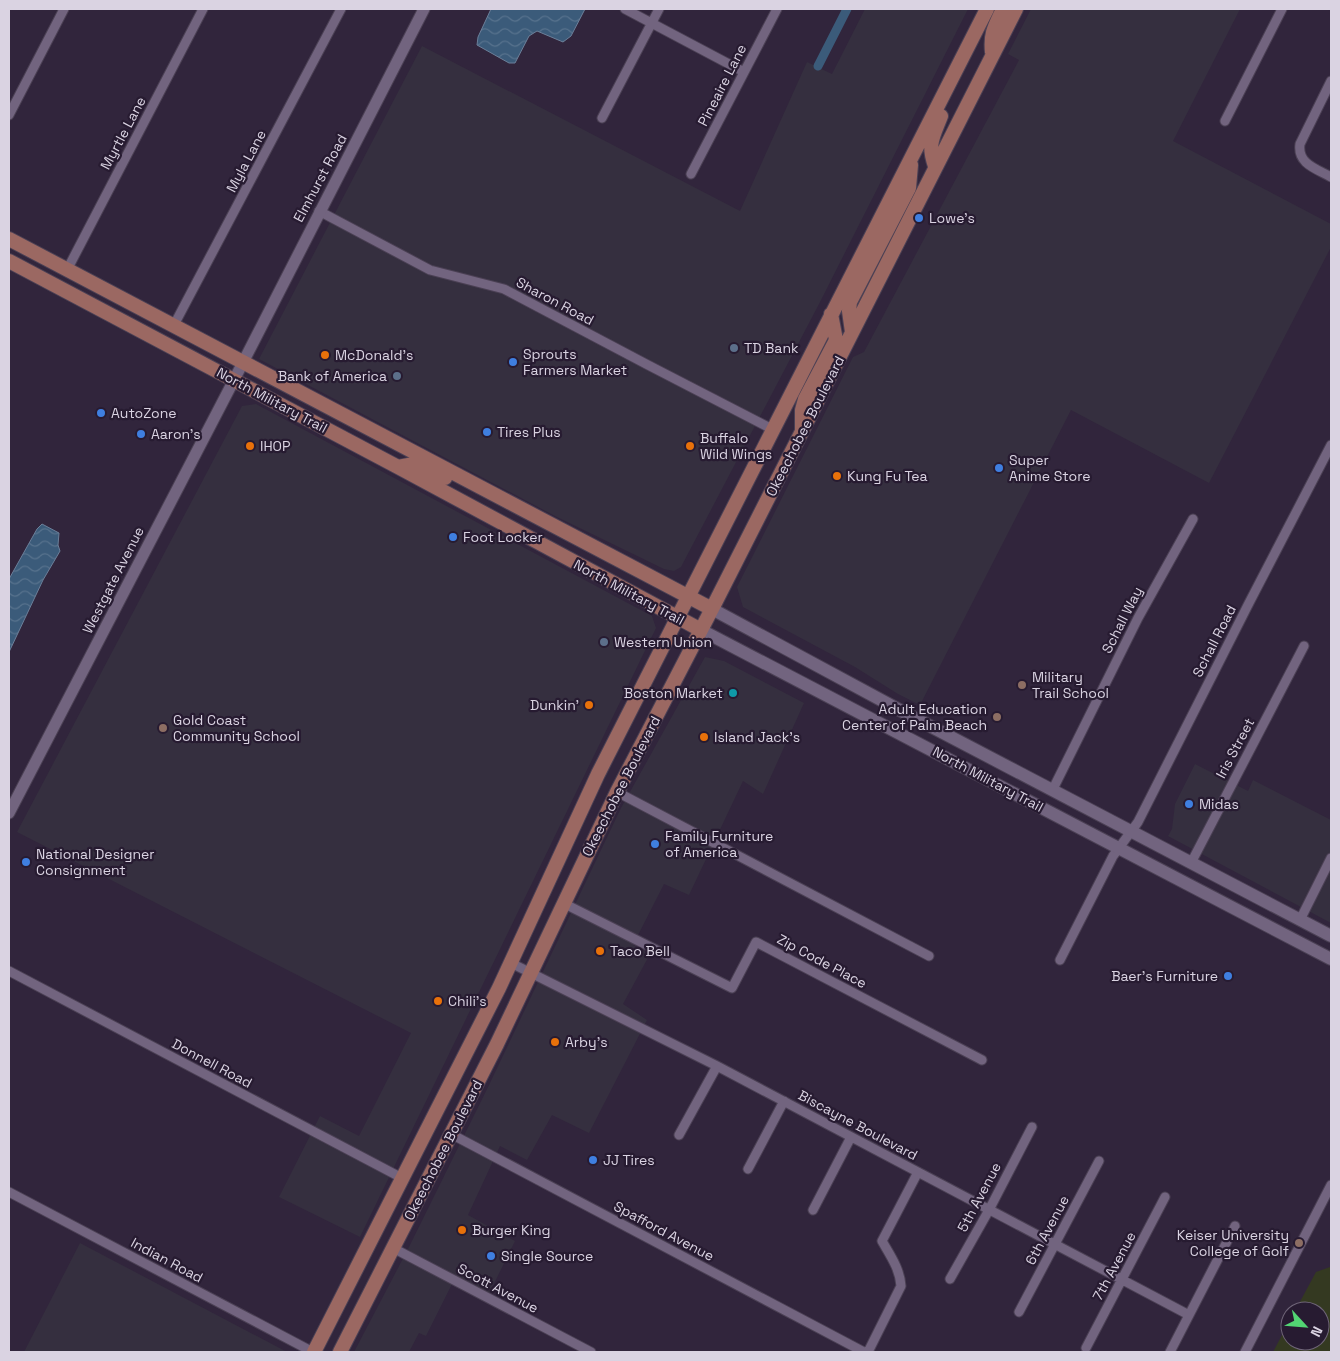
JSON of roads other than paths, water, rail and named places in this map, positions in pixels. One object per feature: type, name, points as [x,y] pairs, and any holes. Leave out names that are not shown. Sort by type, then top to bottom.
[{"type":"main road","name":"Okeechobee Boulevard","points":[[313,1352],[511,963],[598,774],[987,9]]},
{"type":"main road","points":[[992,53],[990,38],[1003,9]]},
{"type":"main road","name":"Okeechobee Boulevard","points":[[340,1352],[531,973],[617,792],[1016,9]]},
{"type":"main road","points":[[935,166],[930,153],[930,146],[965,52]]},
{"type":"main road","points":[[852,332],[849,312],[850,302],[909,188],[912,156]]},
{"type":"main road","name":"North Military Trail","points":[[9,239],[688,595],[907,714],[1331,936]]},
{"type":"main road","name":"North Military Trail","points":[[9,261],[701,630],[1331,960]]},
{"type":"main road","points":[[802,430],[802,410],[805,398],[836,340],[831,314]]},
{"type":"main road","points":[[398,467],[414,464],[483,497],[508,501]]},
{"type":"main road","points":[[995,783],[1013,782],[1024,774]]},
{"type":"main road","points":[[1270,928],[1292,924],[1300,920]]},
{"type":"street","points":[[9,115],[64,9]]},
{"type":"street","name":"Myrtle Lane","points":[[67,270],[203,9]]},
{"type":"street","name":"Myla Lane","points":[[174,325],[341,9]]},
{"type":"street","name":"Elmhurst Road","points":[[243,362],[424,9]]},
{"type":"street","points":[[625,9],[744,72]]},
{"type":"street","points":[[602,118],[659,9]]},
{"type":"street","name":"Pineaire Lane","points":[[691,174],[777,9]]},
{"type":"street","points":[[1224,121],[1282,9]]},
{"type":"street","points":[[1331,81],[1300,144],[1299,150],[1303,160],[1331,177]]},
{"type":"street","name":"Sharon Road","points":[[319,211],[430,270],[504,289],[648,366],[772,429]]},
{"type":"street","name":"Westgate Avenue","points":[[9,813],[243,362]]},
{"type":"street","name":"Schall Road","points":[[1060,960],[1113,856],[1138,822],[1331,445]]},
{"type":"street","points":[[1322,462],[1331,466]]},
{"type":"street","name":"Schall Way","points":[[1053,789],[1138,618],[1193,519]]},
{"type":"street","name":"Iris Street","points":[[1191,863],[1304,646]]},
{"type":"street","points":[[617,792],[930,956]]},
{"type":"street","points":[[1300,920],[1331,858]]},
{"type":"street","name":"Zip Code Place","points":[[563,903],[732,988],[756,942],[982,1060]]},
{"type":"street","name":"Biscayne Boulevard","points":[[511,963],[716,1066],[1189,1316]]},
{"type":"street","name":"Donnell Road","points":[[9,971],[402,1178]]},
{"type":"street","points":[[680,1135],[716,1066]]},
{"type":"street","points":[[748,1169],[784,1102]]},
{"type":"street","name":"5th Avenue","points":[[950,1279],[989,1210],[1032,1127]]},
{"type":"street","name":"Spafford Avenue","points":[[451,1134],[866,1352]]},
{"type":"street","points":[[813,1210],[851,1137]]},
{"type":"street","name":"6th Avenue","points":[[1019,1312],[1099,1161]]},
{"type":"street","points":[[866,1352],[901,1286],[898,1269],[882,1241],[918,1172]]},
{"type":"street","points":[[1245,1352],[1331,1185]]},
{"type":"street","name":"Indian Road","points":[[9,1192],[313,1352]]},
{"type":"street","name":"7th Avenue","points":[[1086,1348],[1165,1198]]},
{"type":"street","points":[[1170,1352],[1235,1226]]},
{"type":"street","name":"Scott Avenue","points":[[393,1248],[591,1352]]},
{"type":"water","points":[[491,9],[585,9],[571,36],[563,42],[537,31],[529,36],[515,63],[509,63],[477,45],[478,37]]},
{"type":"water","points":[[42,524],[59,533],[58,545],[60,551],[43,580],[9,652],[9,579],[37,529]]},
{"type":"waterway","points":[[818,66],[847,9]]},
{"type":"place","name":"Lowe's","points":[[919,218]]},
{"type":"place","name":"TD Bank","points":[[734,348]]},
{"type":"place","name":"McDonald's","points":[[325,355]]},
{"type":"place","name":"Sprouts Farmers Market","points":[[513,362]]},
{"type":"place","name":"Bank of America","points":[[397,376]]},
{"type":"place","name":"AutoZone","points":[[101,413]]},
{"type":"place","name":"Tires Plus","points":[[487,432]]},
{"type":"place","name":"Aaron's","points":[[141,434]]},
{"type":"place","name":"IHOP","points":[[250,446]]},
{"type":"place","name":"Buffalo Wild Wings","points":[[690,446]]},
{"type":"place","name":"Super Anime Store","points":[[999,468]]},
{"type":"place","name":"Kung Fu Tea","points":[[837,476]]},
{"type":"place","name":"Foot Locker","points":[[453,537]]},
{"type":"place","name":"Western Union","points":[[604,642]]},
{"type":"place","name":"Military Trail School","points":[[1022,685]]},
{"type":"place","name":"Boston Market","points":[[733,693]]},
{"type":"place","name":"Dunkin'","points":[[589,705]]},
{"type":"place","name":"Adult Education Center of Palm Beach","points":[[997,717]]},
{"type":"place","name":"Gold Coast Community School","points":[[163,728]]},
{"type":"place","name":"Island Jack's","points":[[704,737]]},
{"type":"place","name":"Midas","points":[[1189,804]]},
{"type":"place","name":"Family Furniture of America","points":[[655,844]]},
{"type":"place","name":"National Designer Consignment","points":[[26,862]]},
{"type":"place","name":"Taco Bell","points":[[600,951]]},
{"type":"place","name":"Baer's Furniture","points":[[1228,976]]},
{"type":"place","name":"Chili's","points":[[438,1001]]},
{"type":"place","name":"Arby's","points":[[555,1042]]},
{"type":"place","name":"JJ Tires","points":[[593,1160]]},
{"type":"place","name":"Burger King","points":[[462,1230]]},
{"type":"place","name":"Keiser University College of Golf","points":[[1299,1243]]},
{"type":"place","name":"Single Source","points":[[491,1256]]}]
